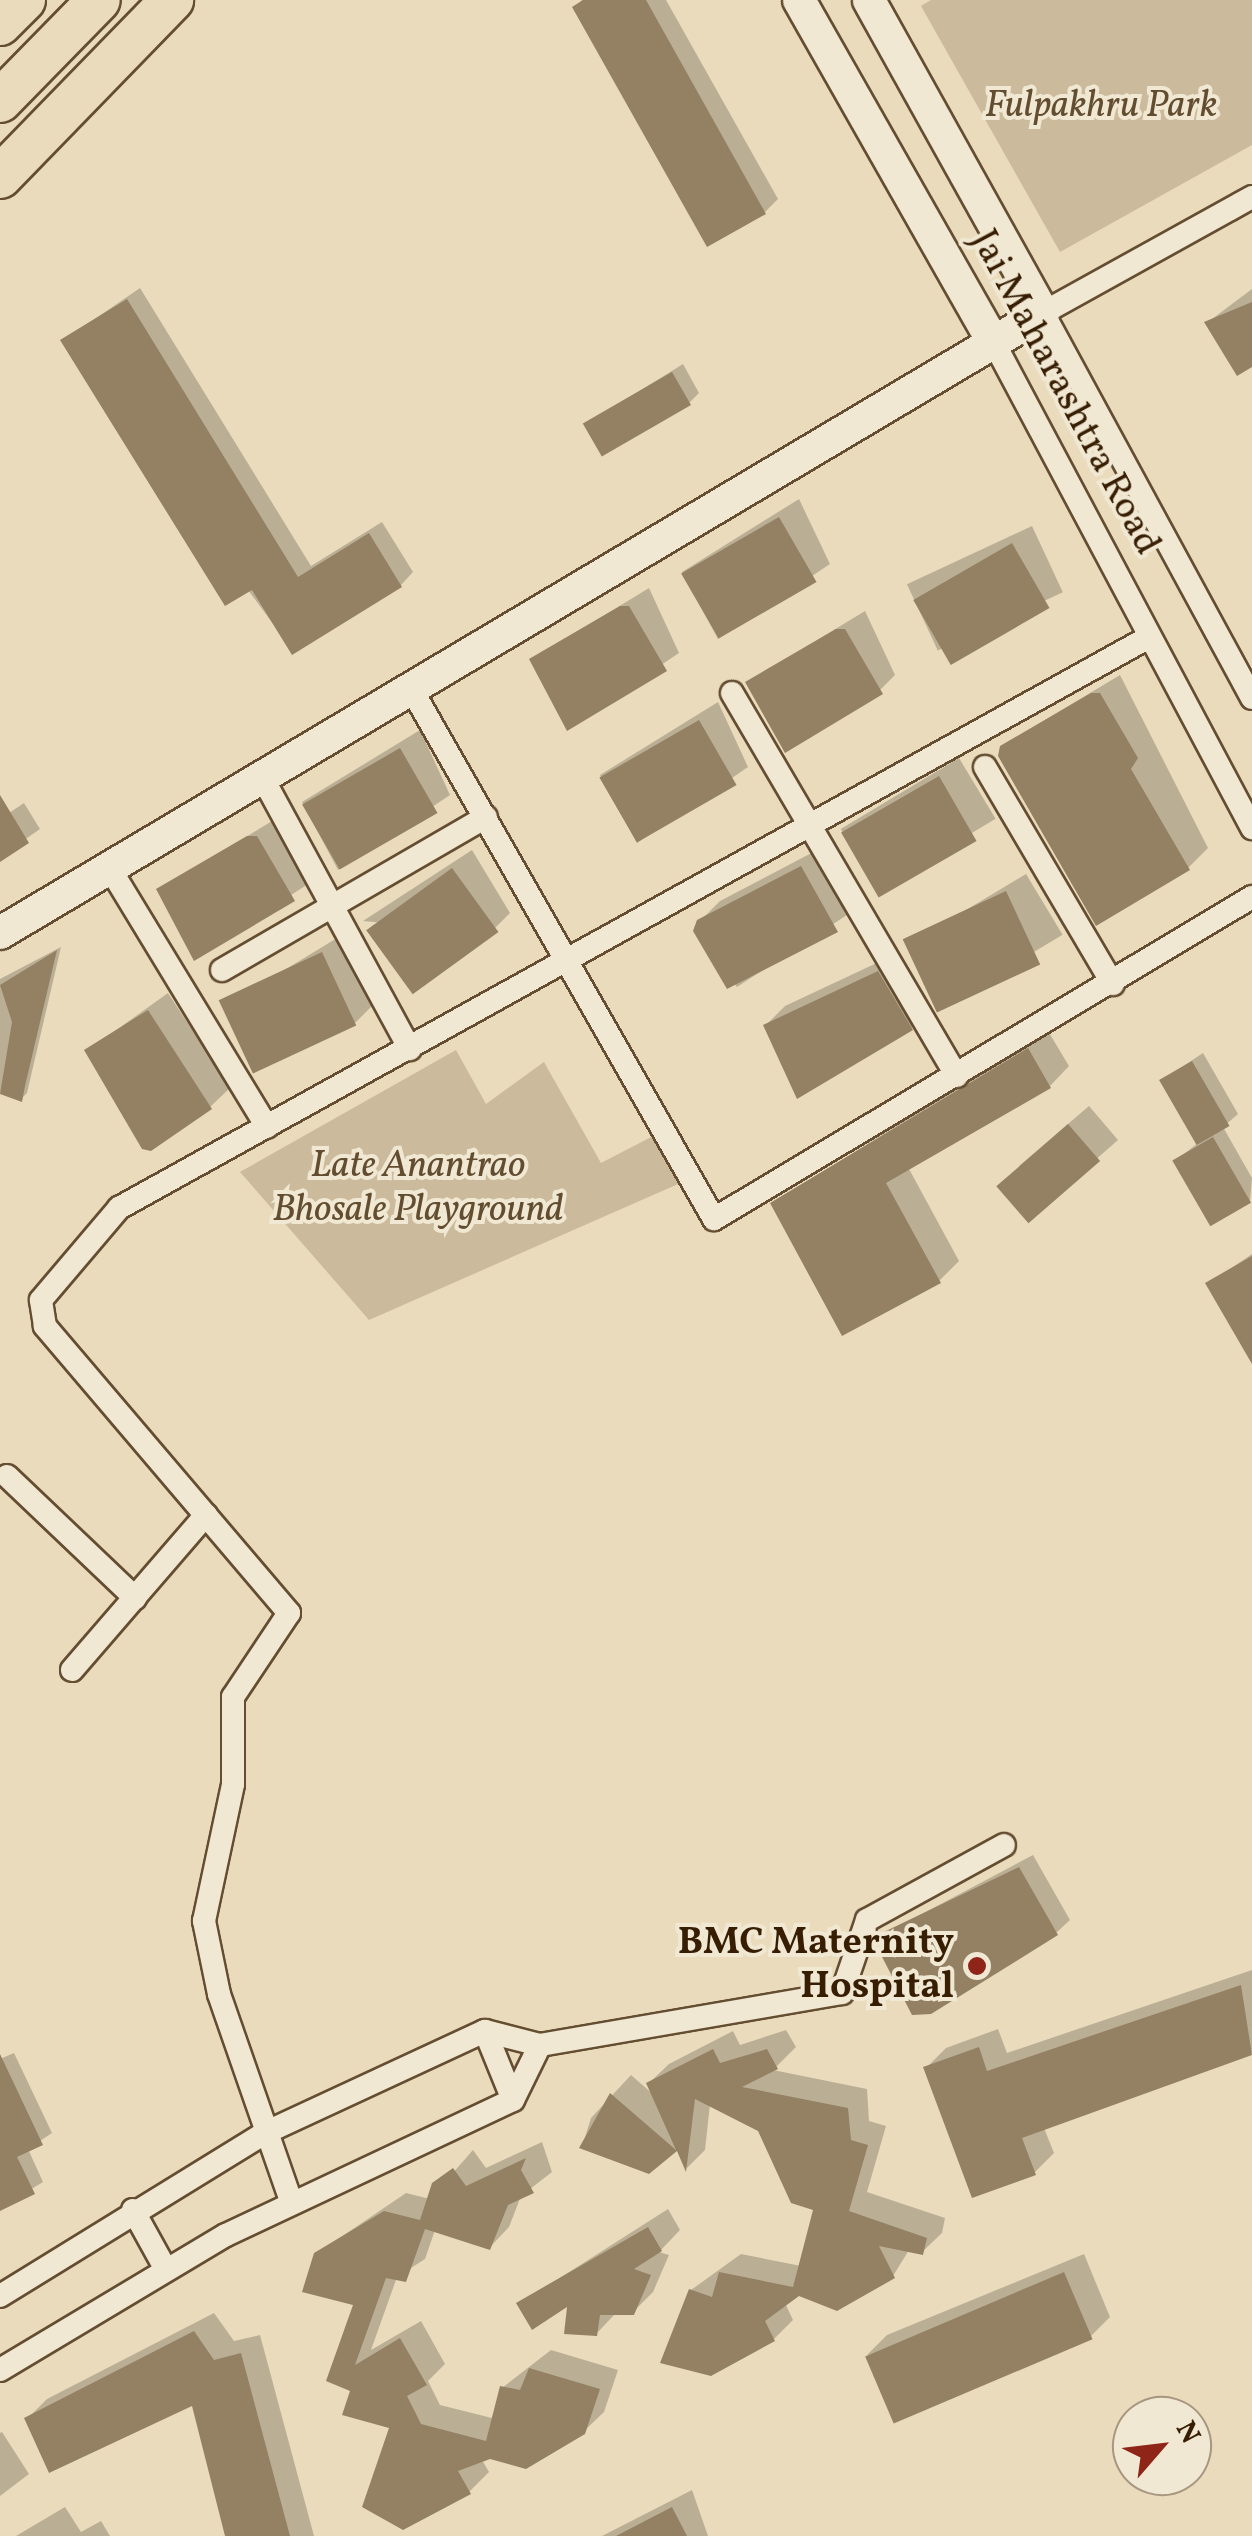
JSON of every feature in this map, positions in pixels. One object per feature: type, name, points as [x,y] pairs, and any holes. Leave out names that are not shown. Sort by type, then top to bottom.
[{"type":"highway","points":[[0,24],[24,0]]},
{"type":"highway","points":[[0,101],[99,0]]},
{"type":"highway","points":[[0,177],[172,0]]},
{"type":"street","name":"Jai Maharashtra Road","points":[[800,0],[992,341],[1252,828]]},
{"type":"street","name":"Jai Maharashtra Road","points":[[869,0],[1252,698]]},
{"type":"street","points":[[0,933],[409,685],[992,341],[1252,197]]},
{"type":"street","points":[[291,2201],[204,1921],[233,1784],[233,1697],[289,1612],[36,1313],[119,1208],[1149,637]]},
{"type":"street","points":[[409,685],[571,960],[714,1219],[1113,984],[1252,897]]},
{"type":"street","points":[[732,694],[957,1076]]},
{"type":"street","points":[[985,767],[1113,984]]},
{"type":"street","points":[[261,775],[410,1049]]},
{"type":"street","points":[[222,970],[486,816]]},
{"type":"street","points":[[110,866],[267,1127]]},
{"type":"street","points":[[7,1476],[134,1598]]},
{"type":"street","points":[[72,1670],[206,1515]]},
{"type":"street","points":[[0,2296],[134,2210],[267,2132],[485,2031],[540,2045],[842,1993],[867,1920],[1004,1845]]},
{"type":"street","points":[[485,2031],[512,2100]]},
{"type":"street","points":[[0,2370],[165,2268],[291,2201],[512,2100],[540,2045]]},
{"type":"street","points":[[134,2210],[165,2268]]},
{"type":"green space","name":"Fulpakhru Park","points":[[931,0],[1252,0],[1252,145],[1060,252],[921,6]]},
{"type":"green space","name":"Late Anantrao Bhosale Playground","points":[[456,1050],[486,1104],[544,1062],[601,1163],[657,1134],[685,1181],[369,1320],[240,1172]]},
{"type":"building","points":[[583,0],[646,0],[766,214],[707,247],[572,7]]},
{"type":"building","points":[[127,299],[298,577],[369,533],[402,587],[292,655],[252,590],[225,606],[60,340]]},
{"type":"building","points":[[1252,302],[1252,367],[1237,376],[1204,322]]},
{"type":"building","points":[[672,372],[691,405],[602,456],[583,424]]},
{"type":"building","points":[[779,517],[816,582],[719,638],[681,574]]},
{"type":"building","points":[[1012,543],[1050,608],[951,665],[913,600]]},
{"type":"building","points":[[620,606],[629,606],[667,671],[567,731],[529,659]]},
{"type":"building","points":[[836,629],[845,629],[883,694],[785,753],[745,682]]},
{"type":"building","points":[[1091,693],[1100,693],[1138,758],[1131,769],[1190,870],[1096,926],[998,756],[1000,746]]},
{"type":"building","points":[[699,720],[737,785],[637,842],[599,778]]},
{"type":"building","points":[[400,748],[438,813],[340,869],[302,805]]},
{"type":"building","points":[[939,776],[976,841],[879,897],[841,832]]},
{"type":"building","points":[[0,795],[29,843],[0,862]]},
{"type":"building","points":[[247,836],[257,836],[295,901],[194,961],[156,889]]},
{"type":"building","points":[[801,866],[838,932],[727,989],[693,931],[697,920]]},
{"type":"building","points":[[452,868],[498,932],[413,994],[366,930]]},
{"type":"building","points":[[1006,891],[1040,964],[937,1013],[903,939]]},
{"type":"building","points":[[57,950],[22,1102],[0,1094],[12,1022],[0,985]]},
{"type":"building","points":[[322,952],[356,1025],[253,1074],[219,1000]]},
{"type":"building","points":[[878,971],[913,1030],[797,1099],[763,1025]]},
{"type":"building","points":[[148,1010],[212,1109],[151,1151],[142,1149],[84,1050]]},
{"type":"building","points":[[1028,1048],[1051,1088],[886,1183],[941,1283],[842,1336],[770,1203]]},
{"type":"building","points":[[1192,1061],[1230,1126],[1197,1145],[1159,1080]]},
{"type":"building","points":[[1068,1124],[1100,1161],[1028,1223],[996,1186]]},
{"type":"building","points":[[1213,1137],[1251,1203],[1210,1226],[1172,1160]]},
{"type":"building","points":[[1252,1256],[1252,1364],[1205,1283]]},
{"type":"building","points":[[1019,1867],[1058,1935],[931,2014],[912,2015],[879,1951],[886,1931]]},
{"type":"building","points":[[1241,1985],[1252,2055],[1022,2138],[1036,2175],[972,2198],[923,2067],[979,2047],[987,2071]]},
{"type":"building","points":[[713,2049],[720,2063],[767,2049],[778,2069],[742,2087],[848,2108],[851,2140],[868,2145],[849,2211],[927,2238],[923,2255],[879,2246],[895,2278],[837,2311],[799,2296],[765,2321],[775,2341],[711,2376],[660,2363],[689,2289],[712,2297],[719,2272],[793,2287],[813,2210],[791,2203],[758,2131],[695,2099],[686,2172],[677,2151],[649,2174],[579,2148],[610,2093],[676,2150],[646,2083]]},
{"type":"building","points":[[0,2054],[43,2145],[17,2157],[35,2194],[0,2211]]},
{"type":"building","points":[[526,2158],[521,2170],[534,2193],[508,2205],[490,2250],[425,2229],[406,2282],[386,2278],[355,2365],[400,2338],[427,2385],[407,2396],[421,2424],[486,2441],[500,2386],[520,2390],[529,2368],[600,2389],[585,2434],[526,2469],[490,2459],[458,2471],[471,2494],[403,2530],[362,2507],[389,2428],[342,2415],[350,2391],[326,2381],[353,2305],[302,2292],[314,2253],[384,2211],[420,2220],[432,2183],[453,2168],[466,2186]]},
{"type":"building","points":[[648,2227],[662,2251],[634,2269],[651,2275],[634,2315],[600,2315],[597,2336],[564,2334],[567,2307],[532,2330],[516,2303]]},
{"type":"building","points":[[1064,2272],[1093,2339],[894,2424],[865,2356]]},
{"type":"building","points":[[194,2331],[214,2360],[241,2353],[290,2536],[225,2536],[192,2406],[49,2473],[24,2418]]},
{"type":"building","points":[[672,2507],[687,2536],[616,2536]]},
{"type":"place","name":"BMC Maternity Hospital","points":[[977,1966]]}]
